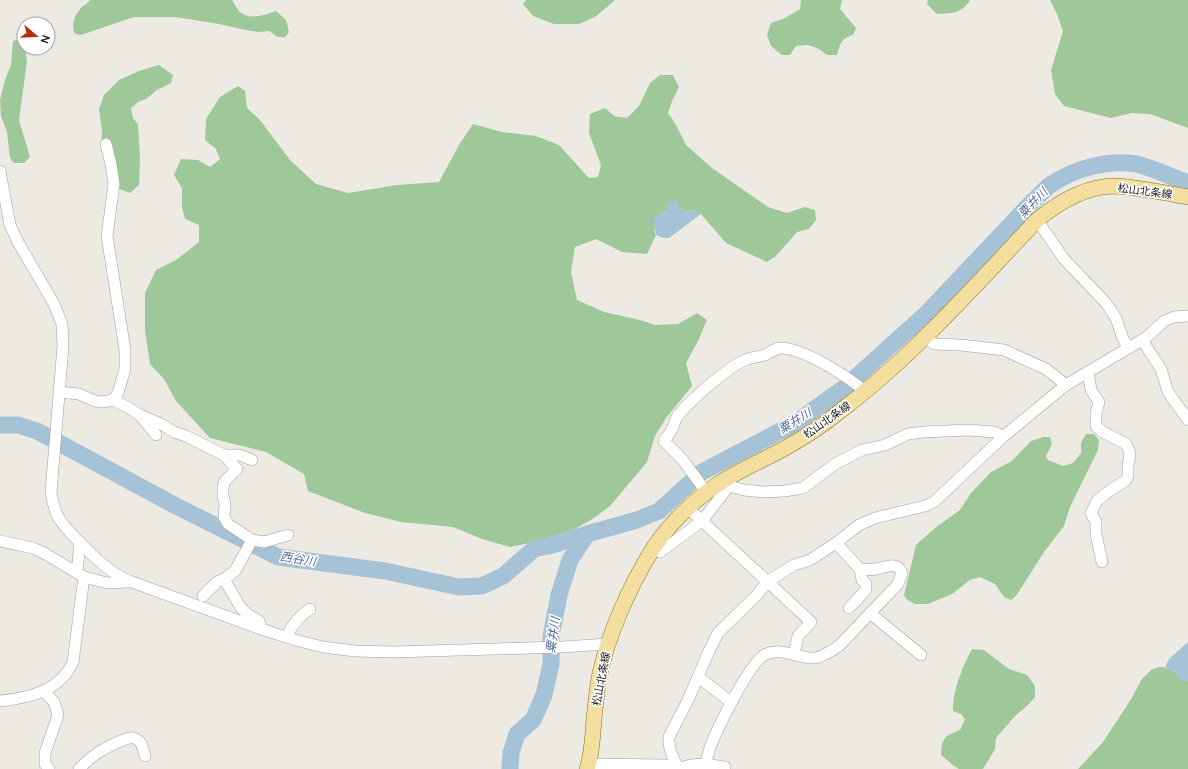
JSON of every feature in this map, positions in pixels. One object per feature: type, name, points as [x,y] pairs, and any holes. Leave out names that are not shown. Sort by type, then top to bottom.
[{"type":"main road","name":"松山北条線","points":[[588,766],[598,684],[608,644],[638,575],[654,547],[675,520],[705,490],[728,483],[837,414],[863,389],[926,337],[982,280],[1037,220],[1054,207],[1074,196],[1092,190],[1114,186],[1188,197]]},
{"type":"street","points":[[106,144],[114,184],[107,236],[125,350],[125,369],[118,393],[113,400]]},
{"type":"street","points":[[0,171],[10,225],[18,242],[54,304],[62,324],[63,346],[51,492],[53,505],[58,517],[80,542],[115,574],[132,582],[261,629],[323,647],[355,651],[394,652],[541,648],[608,644]]},
{"type":"street","points":[[1037,220],[1064,258],[1106,303],[1116,318],[1123,339],[1129,348]]},
{"type":"street","points":[[678,769],[670,752],[668,744],[669,737],[689,698],[718,633],[756,596],[768,582],[794,565],[810,560],[836,543],[859,525],[875,518],[926,506],[934,502],[1004,436],[1066,385],[1147,337],[1164,321],[1174,317],[1188,316]]},
{"type":"street","points":[[926,337],[934,344],[961,345],[1004,350],[1046,369],[1066,385]]},
{"type":"street","points":[[1142,340],[1161,369],[1168,392],[1188,420]]},
{"type":"street","points":[[705,490],[682,459],[664,441],[672,431],[677,418],[699,395],[729,370],[744,360],[764,355],[778,348],[786,349],[801,353],[845,377],[863,389]]},
{"type":"street","points":[[1088,372],[1090,390],[1098,402],[1096,426],[1103,432],[1126,444],[1130,453],[1128,476],[1125,481],[1108,491],[1097,501],[1091,513],[1096,522],[1096,534],[1102,562]]},
{"type":"street","points":[[59,392],[78,394],[95,401],[104,402],[113,400],[128,406],[140,415],[161,424],[174,432],[195,440],[224,455],[237,469],[225,481],[222,487],[222,495],[225,504],[224,520],[250,544]]},
{"type":"street","points":[[140,415],[156,435]]},
{"type":"street","points":[[654,547],[660,552],[702,520],[728,483],[744,490],[764,492],[803,488],[835,464],[862,450],[885,445],[908,434],[968,430],[994,432],[1004,436]]},
{"type":"street","points":[[224,455],[240,455],[252,460]]},
{"type":"street","points":[[688,508],[811,622],[798,636],[794,654]]},
{"type":"street","points":[[250,544],[264,542],[288,535]]},
{"type":"street","points":[[0,540],[33,548],[80,574],[107,582],[132,582]]},
{"type":"street","points":[[0,701],[16,700],[38,694],[51,687],[69,671],[73,662],[80,574],[80,542]]},
{"type":"street","points":[[836,543],[860,569],[862,580],[866,584],[866,590],[849,608]]},
{"type":"street","points":[[203,596],[217,582],[235,571],[250,544]]},
{"type":"street","points":[[707,767],[708,752],[731,702],[759,660],[766,654],[775,652],[816,658],[839,646],[898,584],[902,573],[900,569],[887,565],[876,569],[860,569]]},
{"type":"street","points":[[224,579],[241,608],[247,614],[259,620],[261,629]]},
{"type":"street","points":[[286,637],[296,620],[310,609]]},
{"type":"street","points":[[870,613],[922,655]]},
{"type":"street","points":[[698,677],[731,702]]},
{"type":"street","points":[[44,691],[54,702],[58,715],[45,753],[45,764],[49,769]]},
{"type":"street","points":[[79,769],[95,755],[121,741],[131,738],[134,738],[140,742],[144,756]]},
{"type":"street","points":[[588,766],[666,765],[678,769],[684,766],[725,767]]},
{"type":"green space","points":[[90,0],[232,0],[239,11],[247,16],[257,16],[276,11],[286,20],[289,32],[285,37],[278,37],[269,31],[258,32],[175,17],[134,17],[81,35],[75,34],[73,25],[76,15]]},
{"type":"green space","points":[[526,0],[615,0],[595,17],[579,24],[554,24],[533,16],[523,4]]},
{"type":"green space","points":[[801,0],[842,0],[840,9],[856,28],[853,35],[843,40],[840,44],[837,55],[827,55],[819,49],[808,45],[796,46],[790,55],[782,55],[771,46],[767,35],[771,23],[785,18],[800,9]]},
{"type":"green space","points":[[928,0],[970,0],[967,5],[956,12],[937,14],[927,4]]},
{"type":"green space","points":[[1050,0],[1188,0],[1188,128],[1150,114],[1132,113],[1111,118],[1064,106],[1055,94],[1051,70],[1063,31]]},
{"type":"green space","points":[[16,40],[16,56],[26,56],[27,61],[19,120],[30,157],[24,163],[14,163],[10,158],[7,132],[1,116],[0,100],[5,80],[11,65],[13,41]]},
{"type":"green space","points":[[159,65],[173,75],[171,83],[157,90],[131,108],[133,118],[138,124],[140,157],[139,185],[130,193],[117,188],[101,147],[102,132],[99,109],[104,95],[119,80],[139,71]]},
{"type":"green space","points":[[660,75],[673,75],[679,87],[668,113],[686,145],[712,168],[768,207],[787,213],[805,207],[815,210],[816,220],[809,229],[797,232],[775,257],[767,262],[726,243],[701,214],[693,210],[686,211],[679,208],[658,214],[654,231],[656,235],[647,254],[622,252],[596,239],[575,247],[571,272],[577,300],[604,312],[655,325],[678,324],[697,313],[707,320],[686,363],[692,386],[666,418],[655,436],[647,462],[610,506],[594,518],[575,529],[535,542],[510,547],[482,539],[453,527],[401,522],[365,513],[308,491],[304,474],[266,452],[210,438],[176,401],[164,379],[150,364],[145,331],[145,293],[156,270],[176,260],[199,242],[199,225],[185,219],[182,207],[182,188],[174,175],[181,159],[198,160],[210,167],[220,159],[216,149],[205,140],[206,119],[220,97],[238,86],[245,91],[247,108],[260,120],[290,160],[316,184],[348,193],[397,185],[439,182],[459,145],[473,124],[502,132],[536,136],[559,145],[589,178],[598,177],[601,165],[589,133],[590,114],[605,108],[614,116],[627,118],[639,106],[650,83]]},
{"type":"green space","points":[[1086,434],[1094,434],[1099,440],[1098,450],[1070,507],[1064,526],[1044,552],[1016,596],[1011,600],[1004,597],[995,584],[980,577],[970,580],[952,594],[928,604],[915,604],[907,600],[904,595],[916,545],[935,528],[960,510],[971,493],[991,472],[1012,461],[1031,441],[1043,437],[1050,437],[1052,444],[1046,456],[1048,460],[1063,466],[1073,463],[1081,453],[1081,443]]},
{"type":"green space","points":[[972,649],[984,650],[1009,669],[1027,675],[1035,686],[1035,697],[1015,716],[996,738],[995,749],[983,769],[959,769],[941,755],[941,749],[945,738],[960,730],[965,719],[961,714],[953,711],[953,704],[959,679]]},
{"type":"green space","points":[[1159,667],[1170,669],[1182,680],[1188,681],[1188,769],[1078,769],[1103,742],[1130,701],[1142,679],[1151,670]]},
{"type":"water","points":[[676,200],[679,208],[686,211],[693,210],[701,214],[669,238],[663,238],[656,235],[653,220],[658,214],[666,212],[668,202]]},
{"type":"water","points":[[1188,642],[1188,681],[1182,680],[1174,671],[1165,667],[1169,659]]},
{"type":"waterway","name":"粟井川","points":[[0,425],[18,425],[37,431],[176,506],[278,557],[385,571],[459,587],[482,586],[503,576],[534,549],[553,545],[637,520],[659,511],[702,472],[794,424],[844,388],[927,313],[1032,202],[1050,185],[1059,179],[1080,170],[1102,164],[1125,163],[1136,164],[1156,170],[1188,183]]},
{"type":"waterway","name":"粟井川","points":[[510,769],[511,753],[517,734],[533,720],[544,695],[551,664],[551,636],[559,595],[570,560],[587,534]]},
{"type":"water label","name":"西谷川","points":[[298,559]]}]
